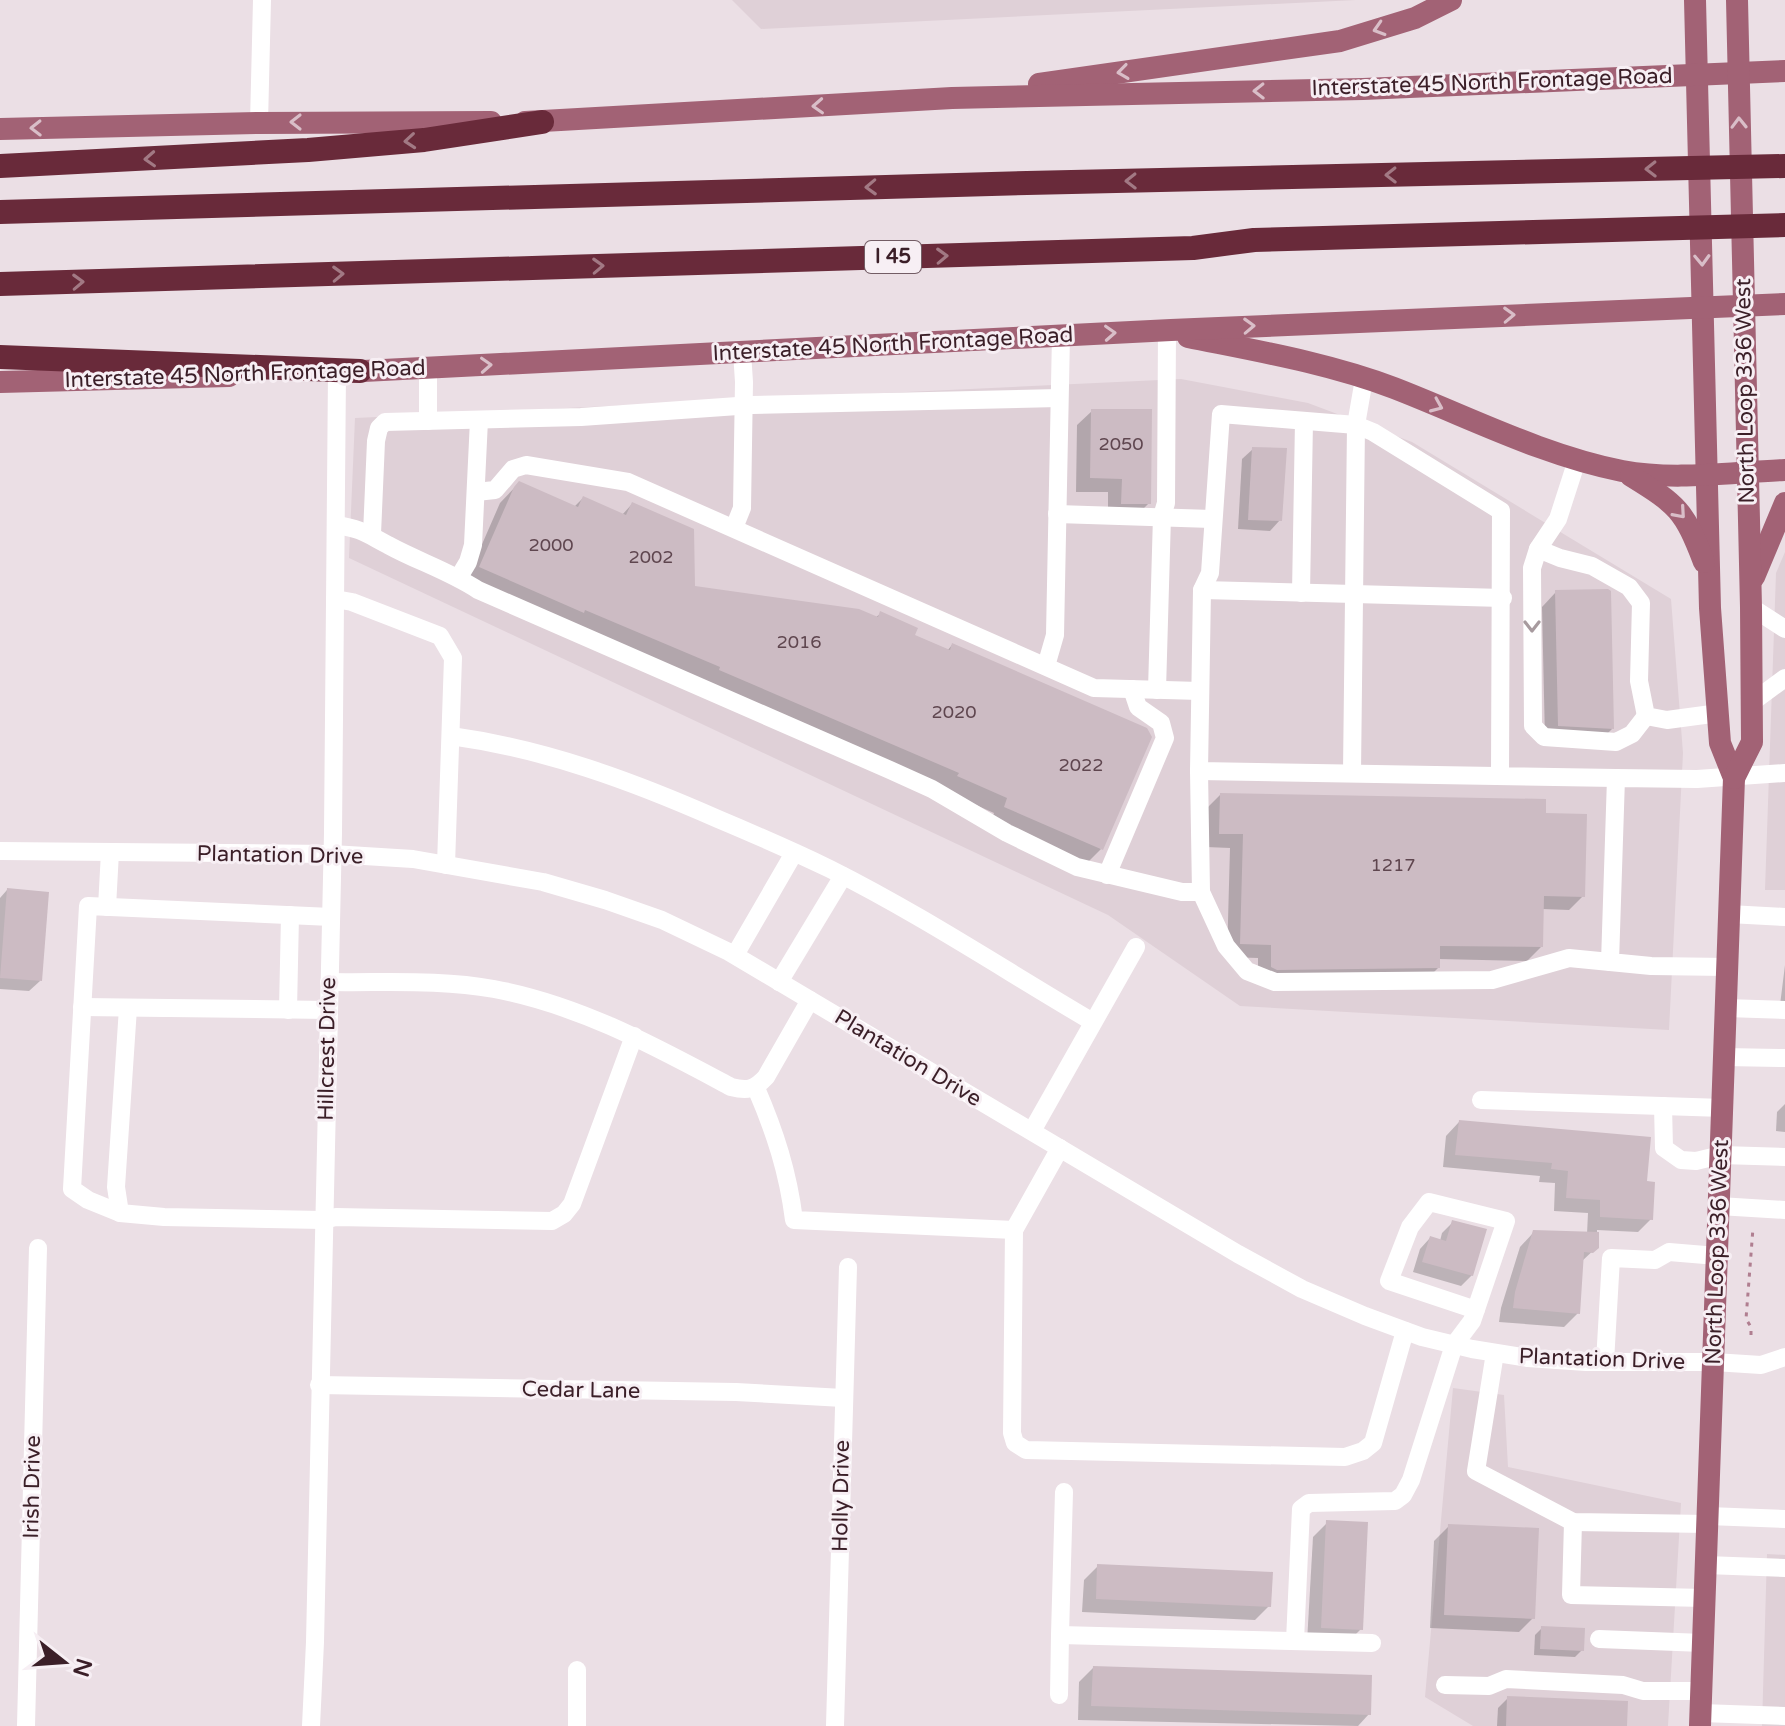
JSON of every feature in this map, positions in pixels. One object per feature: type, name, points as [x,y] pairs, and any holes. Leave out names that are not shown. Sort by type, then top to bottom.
[{"type":"highway","points":[[0,166],[308,150],[424,140],[542,122]]},
{"type":"highway","points":[[0,212],[1027,183],[1785,166]]},
{"type":"highway","name":"I 45","points":[[0,284],[1178,249],[1254,240],[1785,225]]},
{"type":"highway","points":[[0,357],[349,372]]},
{"type":"main road","points":[[952,98],[1340,41],[1415,18],[1451,0]]},
{"type":"main road","name":"North Loop 336 West","points":[[1734,778],[1752,742],[1737,3]]},
{"type":"main road","name":"North Loop 336 West","points":[[1695,7],[1710,577],[1720,743],[1734,778],[1701,1710]]},
{"type":"main road","name":"Interstate 45 North Frontage Road","points":[[0,129],[259,123],[542,122],[952,98],[1363,89],[1785,71]]},
{"type":"main road","name":"Interstate 45 North Frontage Road","points":[[0,382],[349,372],[1061,335],[1785,304]]},
{"type":"main road","points":[[1169,330],[1175,334],[1311,362],[1577,460],[1623,471],[1665,476],[1785,470]]},
{"type":"main road","points":[[1623,471],[1665,497],[1689,523],[1710,577]]},
{"type":"main road","points":[[1751,596],[1785,503]]},
{"type":"street","points":[[259,123],[262,0]]},
{"type":"street","points":[[1157,690],[1162,516],[1166,503],[1169,330]]},
{"type":"street","points":[[1046,666],[1055,635],[1061,335]]},
{"type":"street","points":[[734,528],[742,508],[742,352]]},
{"type":"street","points":[[428,368],[428,421]]},
{"type":"street","name":"Hillcrest Drive","points":[[311,1726],[331,917],[336,525],[349,372]]},
{"type":"street","points":[[1352,773],[1356,425],[1364,379]]},
{"type":"street","points":[[372,534],[379,428],[385,422],[581,417],[744,406],[1059,398]]},
{"type":"street","points":[[1500,776],[1501,511],[1373,432],[1356,425],[1221,414],[1210,573],[1202,590],[1199,771],[1201,892],[1226,946],[1247,971],[1275,982],[1492,980],[1569,958],[1651,966],[1727,967]]},
{"type":"street","points":[[459,577],[473,545],[479,420]]},
{"type":"street","points":[[1301,593],[1304,421]]},
{"type":"street","points":[[1538,549],[1592,566],[1629,587],[1641,603],[1639,681],[1646,716],[1632,734],[1616,742],[1544,737],[1533,726],[1532,568],[1538,549],[1558,519],[1577,460]]},
{"type":"street","points":[[476,492],[495,490],[513,469],[526,465],[628,482],[1094,688],[1200,691]]},
{"type":"street","points":[[1057,514],[1212,519]]},
{"type":"street","points":[[336,525],[359,528],[388,545],[459,577],[478,590],[932,789],[1007,833],[1077,867],[1182,892],[1201,892]]},
{"type":"street","points":[[1202,590],[1503,598]]},
{"type":"street","points":[[1751,596],[1785,629]]},
{"type":"street","points":[[335,599],[352,602],[440,636],[453,658],[446,865]]},
{"type":"street","points":[[1751,703],[1785,678]]},
{"type":"street","points":[[1107,875],[1165,738],[1161,723],[1138,707],[1132,689]]},
{"type":"street","points":[[1646,716],[1667,720],[1719,713]]},
{"type":"street","points":[[451,736],[576,762],[649,788],[843,876],[1093,1022]]},
{"type":"street","points":[[1199,771],[1616,778],[1734,778],[1785,773]]},
{"type":"street","points":[[1610,962],[1616,778]]},
{"type":"street","name":"Plantation Drive","points":[[0,851],[332,854],[413,859],[543,882],[662,920],[735,955],[1302,1289],[1405,1331],[1454,1345],[1528,1358],[1761,1365],[1785,1357]]},
{"type":"street","points":[[107,907],[110,852]]},
{"type":"street","points":[[735,955],[794,853]]},
{"type":"street","points":[[779,982],[843,876]]},
{"type":"street","points":[[331,917],[88,906],[72,1189],[88,1200],[120,1213],[164,1217],[552,1221],[564,1214],[572,1204],[634,1036]]},
{"type":"street","points":[[1729,914],[1785,917]]},
{"type":"street","points":[[288,1010],[290,915]]},
{"type":"street","points":[[1032,1131],[1136,947]]},
{"type":"street","points":[[329,982],[454,983],[538,998],[592,1016],[731,1087],[744,1090],[756,1088],[766,1077],[810,1000]]},
{"type":"street","points":[[82,1007],[329,1010]]},
{"type":"street","points":[[120,1213],[116,1187],[128,1008]]},
{"type":"street","points":[[1726,1008],[1785,1010]]},
{"type":"street","points":[[1724,1057],[1785,1058]]},
{"type":"street","points":[[756,1088],[789,1178],[794,1220],[1014,1230]]},
{"type":"street","points":[[1481,1100],[1723,1108]]},
{"type":"street","points":[[1663,1106],[1664,1148],[1681,1160],[1696,1161],[1721,1155],[1785,1157]]},
{"type":"street","points":[[1060,1148],[1014,1230],[1012,1433],[1015,1443],[1026,1450],[1345,1457],[1363,1451],[1373,1443],[1405,1331]]},
{"type":"street","points":[[1295,1641],[1301,1509],[1309,1503],[1395,1501],[1403,1495],[1411,1480],[1454,1345],[1472,1321],[1476,1310],[1506,1221],[1429,1202],[1410,1227],[1389,1281],[1476,1310]]},
{"type":"street","points":[[1719,1206],[1785,1210]]},
{"type":"street","name":"Irish Drive","points":[[26,1726],[38,1248]]},
{"type":"street","points":[[1605,1362],[1611,1258],[1655,1260],[1669,1252],[1717,1256]]},
{"type":"street","name":"Holly Drive","points":[[835,1726],[848,1267]]},
{"type":"street","points":[[1495,1353],[1476,1471],[1573,1522],[1785,1519]]},
{"type":"street","name":"Cedar Lane","points":[[319,1385],[736,1392],[843,1398]]},
{"type":"street","points":[[1059,1695],[1064,1492]]},
{"type":"street","points":[[1573,1522],[1571,1595],[1705,1598]]},
{"type":"street","points":[[1706,1565],[1785,1568]]},
{"type":"street","points":[[1060,1635],[1372,1643]]},
{"type":"street","points":[[1599,1639],[1703,1643]]},
{"type":"street","points":[[577,1670],[577,1726]]},
{"type":"street","points":[[1445,1685],[1489,1686],[1506,1679],[1623,1685],[1701,1710],[1785,1716],[1785,1703]]},
{"type":"path","points":[[1751,1335],[1746,1319],[1754,1208]]},
{"type":"shaded area","points":[[732,0],[1356,0],[761,29]]},
{"type":"shaded area","points":[[1181,379],[1308,403],[1412,442],[1671,599],[1683,753],[1669,1030],[1240,1006],[1108,915],[349,558],[355,418]]},
{"type":"shaded area","points":[[1785,552],[1785,890],[1765,890],[1776,573]]},
{"type":"shaded area","points":[[1453,1388],[1504,1395],[1508,1467],[1681,1503],[1668,1726],[1473,1726],[1425,1697]]},
{"type":"shaded area","points":[[1767,1554],[1785,1555],[1785,1726],[1762,1726]]},
{"type":"building","points":[[1091,409],[1152,409],[1151,504],[1121,504],[1122,479],[1090,478]]},
{"type":"building","points":[[1252,447],[1287,448],[1282,521],[1248,520]]},
{"type":"building","points":[[519,481],[578,507],[583,496],[626,515],[632,502],[694,529],[695,586],[859,609],[878,617],[880,611],[918,628],[915,635],[950,650],[952,643],[1147,728],[1152,737],[1103,850],[1004,807],[1007,798],[957,776],[959,773],[719,670],[720,667],[479,567]]},
{"type":"building","points":[[1555,590],[1611,591],[1614,729],[1558,726]]},
{"type":"building","points":[[1220,793],[1546,799],[1546,813],[1587,814],[1585,897],[1544,896],[1543,947],[1440,946],[1440,968],[1277,970],[1271,967],[1271,945],[1240,944],[1243,834],[1219,834]]},
{"type":"building","points":[[7,888],[49,892],[42,981],[0,978]]},
{"type":"building","points":[[1459,1120],[1651,1137],[1647,1181],[1655,1182],[1653,1220],[1600,1217],[1600,1200],[1566,1198],[1568,1171],[1551,1169],[1552,1163],[1455,1155]]},
{"type":"building","points":[[1452,1220],[1487,1229],[1473,1276],[1422,1262],[1430,1236],[1446,1241]]},
{"type":"building","points":[[1533,1230],[1599,1232],[1599,1248],[1593,1253],[1584,1252],[1580,1314],[1513,1308]]},
{"type":"building","points":[[1326,1520],[1368,1522],[1363,1630],[1321,1628]]},
{"type":"building","points":[[1448,1524],[1539,1528],[1535,1619],[1444,1615]]},
{"type":"building","points":[[1097,1564],[1273,1572],[1271,1607],[1096,1599]]},
{"type":"building","points":[[1541,1626],[1585,1628],[1584,1651],[1540,1649]]},
{"type":"building","points":[[1093,1666],[1372,1675],[1371,1715],[1091,1706]]},
{"type":"building","points":[[1507,1696],[1628,1701],[1627,1726],[1506,1726]]}]
